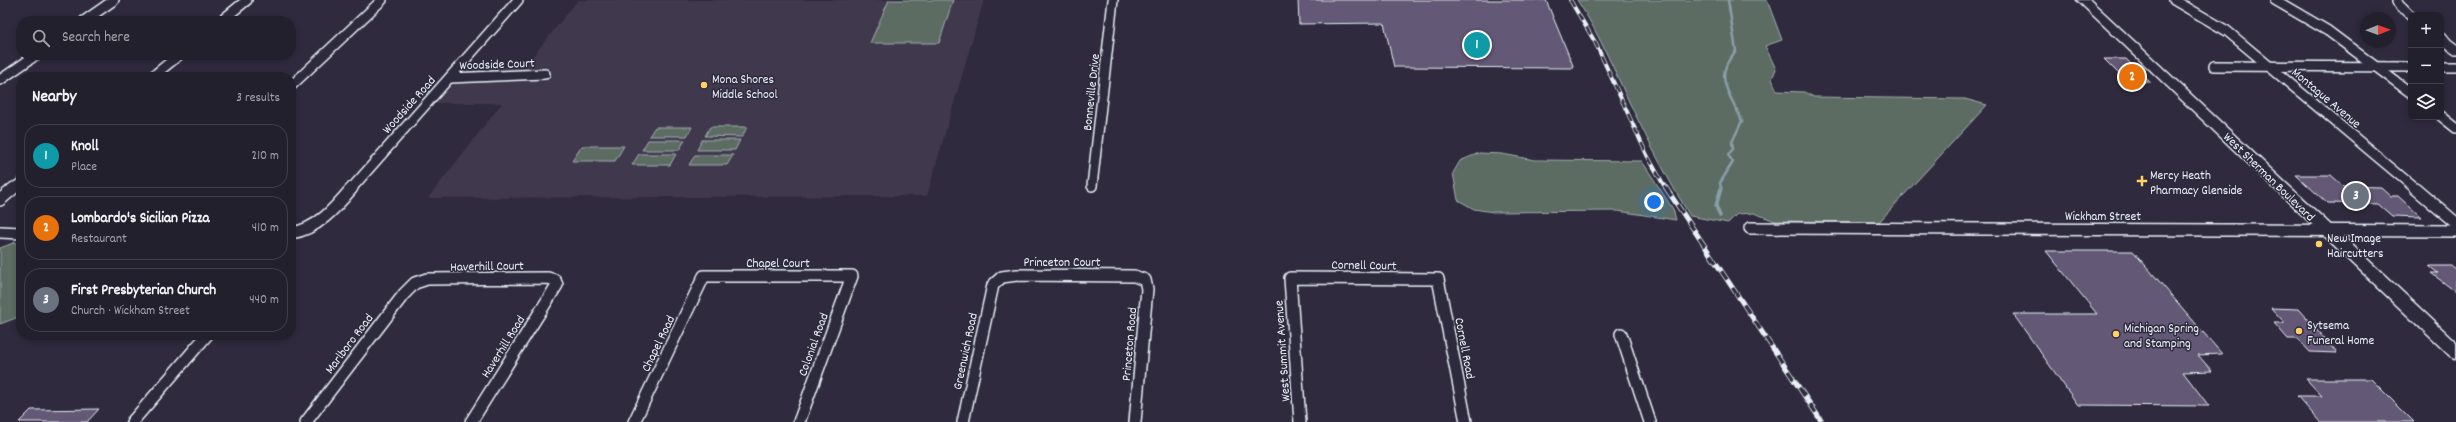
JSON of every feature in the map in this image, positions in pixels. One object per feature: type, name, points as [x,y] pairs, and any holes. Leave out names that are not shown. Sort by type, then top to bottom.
[{"type":"main road","name":"West Sherman Boulevard","points":[[2083,0],[2456,352]]},
{"type":"street","points":[[91,16],[114,0]]},
{"type":"street","points":[[227,16],[247,0]]},
{"type":"street","points":[[296,81],[382,0]]},
{"type":"street","name":"Woodside Road","points":[[296,232],[316,222],[342,200],[518,0]]},
{"type":"street","name":"Bonneville Drive","points":[[1092,186],[1113,0]]},
{"type":"street","name":"Montague Avenue","points":[[2174,0],[2226,31],[2456,223]]},
{"type":"street","points":[[2275,0],[2319,25],[2408,91]]},
{"type":"street","points":[[2397,2],[2408,13]]},
{"type":"street","points":[[2444,40],[2456,49]]},
{"type":"street","points":[[0,80],[29,60]]},
{"type":"street","points":[[158,72],[173,60]]},
{"type":"street","points":[[2214,66],[2408,67]]},
{"type":"street","points":[[2444,67],[2456,67]]},
{"type":"street","name":"Woodside Court","points":[[450,78],[545,74]]},
{"type":"street","points":[[2444,118],[2456,128]]},
{"type":"street","points":[[0,200],[16,187]]},
{"type":"street","name":"Wickham Street","points":[[1750,228],[2456,231]]},
{"type":"street","points":[[0,232],[16,232]]},
{"type":"street","name":"Chapel Court","points":[[704,276],[852,276]]},
{"type":"street","name":"Chapel Road","points":[[634,422],[704,276]]},
{"type":"street","name":"Colonial Road","points":[[799,422],[852,276]]},
{"type":"street","name":"Princeton Court","points":[[993,285],[997,280],[1009,276],[1134,276]]},
{"type":"street","name":"Princeton Road","points":[[1134,276],[1145,280],[1147,288],[1135,422]]},
{"type":"street","name":"Haverhill Court","points":[[415,283],[427,280],[548,278],[555,280],[557,284]]},
{"type":"street","name":"Cornell Court","points":[[1290,278],[1438,279]]},
{"type":"street","name":"West Summit Avenue","points":[[1290,278],[1300,422]]},
{"type":"street","name":"Cornell Road","points":[[1438,279],[1466,422]]},
{"type":"street","name":"Marlboro Road","points":[[306,422],[404,294],[415,283]]},
{"type":"street","name":"Haverhill Road","points":[[471,422],[557,284]]},
{"type":"street","name":"Greenwich Road","points":[[963,422],[993,285]]},
{"type":"street","points":[[1621,334],[1650,422]]},
{"type":"street","points":[[132,422],[204,340]]},
{"type":"shaded area","name":"Mona Shores Middle School","points":[[578,0],[984,0],[927,196],[428,198],[502,103],[432,103],[463,67],[524,67]]},
{"type":"green space","points":[[889,0],[953,0],[939,43],[870,43]]},
{"type":"green space","points":[[1577,0],[1767,0],[1782,40],[1765,46],[1776,69],[1772,79],[1777,91],[1804,92],[1814,97],[1965,99],[1987,105],[1879,222],[1775,221],[1754,213],[1737,214],[1728,223],[1690,216],[1655,153],[1601,42]]},
{"type":"green space","points":[[655,127],[692,127],[687,136],[649,136]]},
{"type":"green space","points":[[710,127],[747,127],[742,137],[705,136]]},
{"type":"green space","points":[[648,140],[685,140],[679,150],[642,150]]},
{"type":"green space","points":[[702,140],[740,140],[735,150],[697,150]]},
{"type":"green space","points":[[582,146],[624,146],[615,161],[572,161]]},
{"type":"green space","points":[[1479,153],[1502,154],[1535,160],[1642,161],[1673,209],[1676,220],[1618,211],[1493,212],[1474,209],[1458,200],[1453,173],[1460,161]]},
{"type":"green space","points":[[639,154],[676,154],[670,165],[632,165]]},
{"type":"green space","points":[[695,155],[733,155],[727,165],[689,165]]},
{"type":"green space","points":[[16,242],[16,318],[0,324],[0,248]]},
{"type":"building","points":[[1298,0],[1546,0],[1574,68],[1394,67],[1384,23],[1299,24]]},
{"type":"building","points":[[2104,59],[2126,59],[2150,82],[2127,82]]},
{"type":"building","points":[[2296,175],[2331,175],[2343,186],[2381,187],[2391,196],[2398,196],[2421,217],[2392,216],[2378,204],[2327,203]]},
{"type":"building","name":"Michigan Spring and Stamping","points":[[2046,251],[2133,251],[2222,354],[2198,355],[2212,371],[2183,372],[2209,406],[2078,405],[2013,314],[2097,314]]},
{"type":"building","points":[[2429,266],[2452,266],[2456,269],[2456,292],[2431,273],[2438,273]]},
{"type":"building","name":"Sytsema Funeral Home","points":[[2271,308],[2298,309],[2337,353],[2310,352],[2298,339],[2288,339],[2274,323],[2285,323]]},
{"type":"building","points":[[2306,379],[2371,379],[2414,422],[2320,422],[2297,396],[2322,396]]},
{"type":"building","points":[[99,409],[87,422],[19,422],[31,410]]},
{"type":"waterway","points":[[1721,188],[1720,183],[1733,162],[1728,155],[1733,149],[1732,142],[1742,121],[1729,94],[1724,77],[1725,69],[1729,60],[1736,51],[1728,0]]},
{"type":"waterway","points":[[1720,216],[1716,206],[1721,188]]},
{"type":"railway","points":[[1570,0],[1595,42],[1647,155],[1666,189]]},
{"type":"railway","points":[[1666,188],[1822,422]]},
{"type":"place","name":"Knoll","points":[[1477,45]]},
{"type":"place","name":"Lombardo's Sicilian Pizza","points":[[2132,77]]},
{"type":"place","name":"Mona Shores Middle School","points":[[704,85]]},
{"type":"place","name":"Mercy Heath Pharmacy Glenside","points":[[2142,181]]},
{"type":"place","name":"First Presbyterian Church","points":[[2356,196]]},
{"type":"place","name":"New Image Haircutters","points":[[2319,244]]},
{"type":"place","name":"Sytsema Funeral Home","points":[[2299,331]]},
{"type":"place","name":"Michigan Spring and Stamping","points":[[2116,334]]}]
